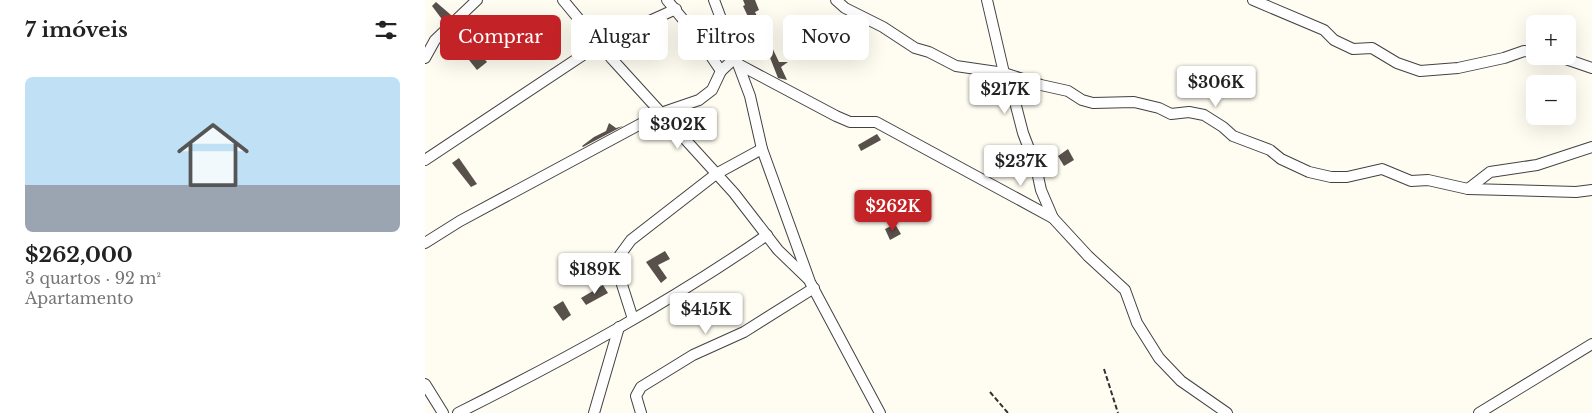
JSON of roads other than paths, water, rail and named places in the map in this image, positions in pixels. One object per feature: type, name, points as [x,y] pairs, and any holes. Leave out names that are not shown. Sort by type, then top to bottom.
[{"type":"street","points":[[425,58],[435,40],[477,0]]},
{"type":"street","points":[[563,0],[577,15]]},
{"type":"street","points":[[667,0],[676,9],[721,71]]},
{"type":"street","points":[[714,0],[720,15]]},
{"type":"street","points":[[836,0],[845,8],[883,27],[915,48],[929,52],[956,66],[1004,73],[1041,86],[1068,91],[1082,100],[1093,103],[1134,102],[1159,108],[1171,114],[1189,112],[1204,115],[1233,136],[1270,150],[1281,159],[1321,175],[1347,177],[1382,169],[1411,181],[1429,180],[1468,189],[1576,192],[1592,190]]},
{"type":"street","points":[[987,0],[1004,73],[1036,167],[1041,190],[1053,218]]},
{"type":"street","points":[[1253,0],[1324,30],[1334,40],[1353,49],[1373,48],[1397,63],[1420,71],[1457,68],[1526,51]]},
{"type":"street","points":[[662,15],[676,9]]},
{"type":"street","points":[[425,160],[574,60]]},
{"type":"street","points":[[614,60],[812,285]]},
{"type":"street","points":[[425,243],[460,221],[661,113],[699,100],[712,90],[721,71],[737,60]]},
{"type":"street","points":[[737,60],[749,96],[762,149],[812,285],[880,413]]},
{"type":"street","points":[[737,60],[836,116],[850,122],[876,122],[1053,218],[1088,256],[1125,290],[1137,323],[1159,358],[1181,381],[1227,413]]},
{"type":"street","points":[[1576,63],[1592,68]]},
{"type":"street","points":[[1468,189],[1490,172],[1537,164],[1592,147]]},
{"type":"street","points":[[633,319],[617,269],[620,255],[631,240],[716,174],[762,149]]},
{"type":"street","points":[[458,413],[540,372],[633,319],[711,274],[767,236]]},
{"type":"street","points":[[641,413],[636,396],[641,387],[693,355],[744,332],[812,285]]},
{"type":"street","points":[[594,413],[619,327]]},
{"type":"street","points":[[1479,413],[1592,344]]},
{"type":"street","points":[[425,384],[443,413]]}]
